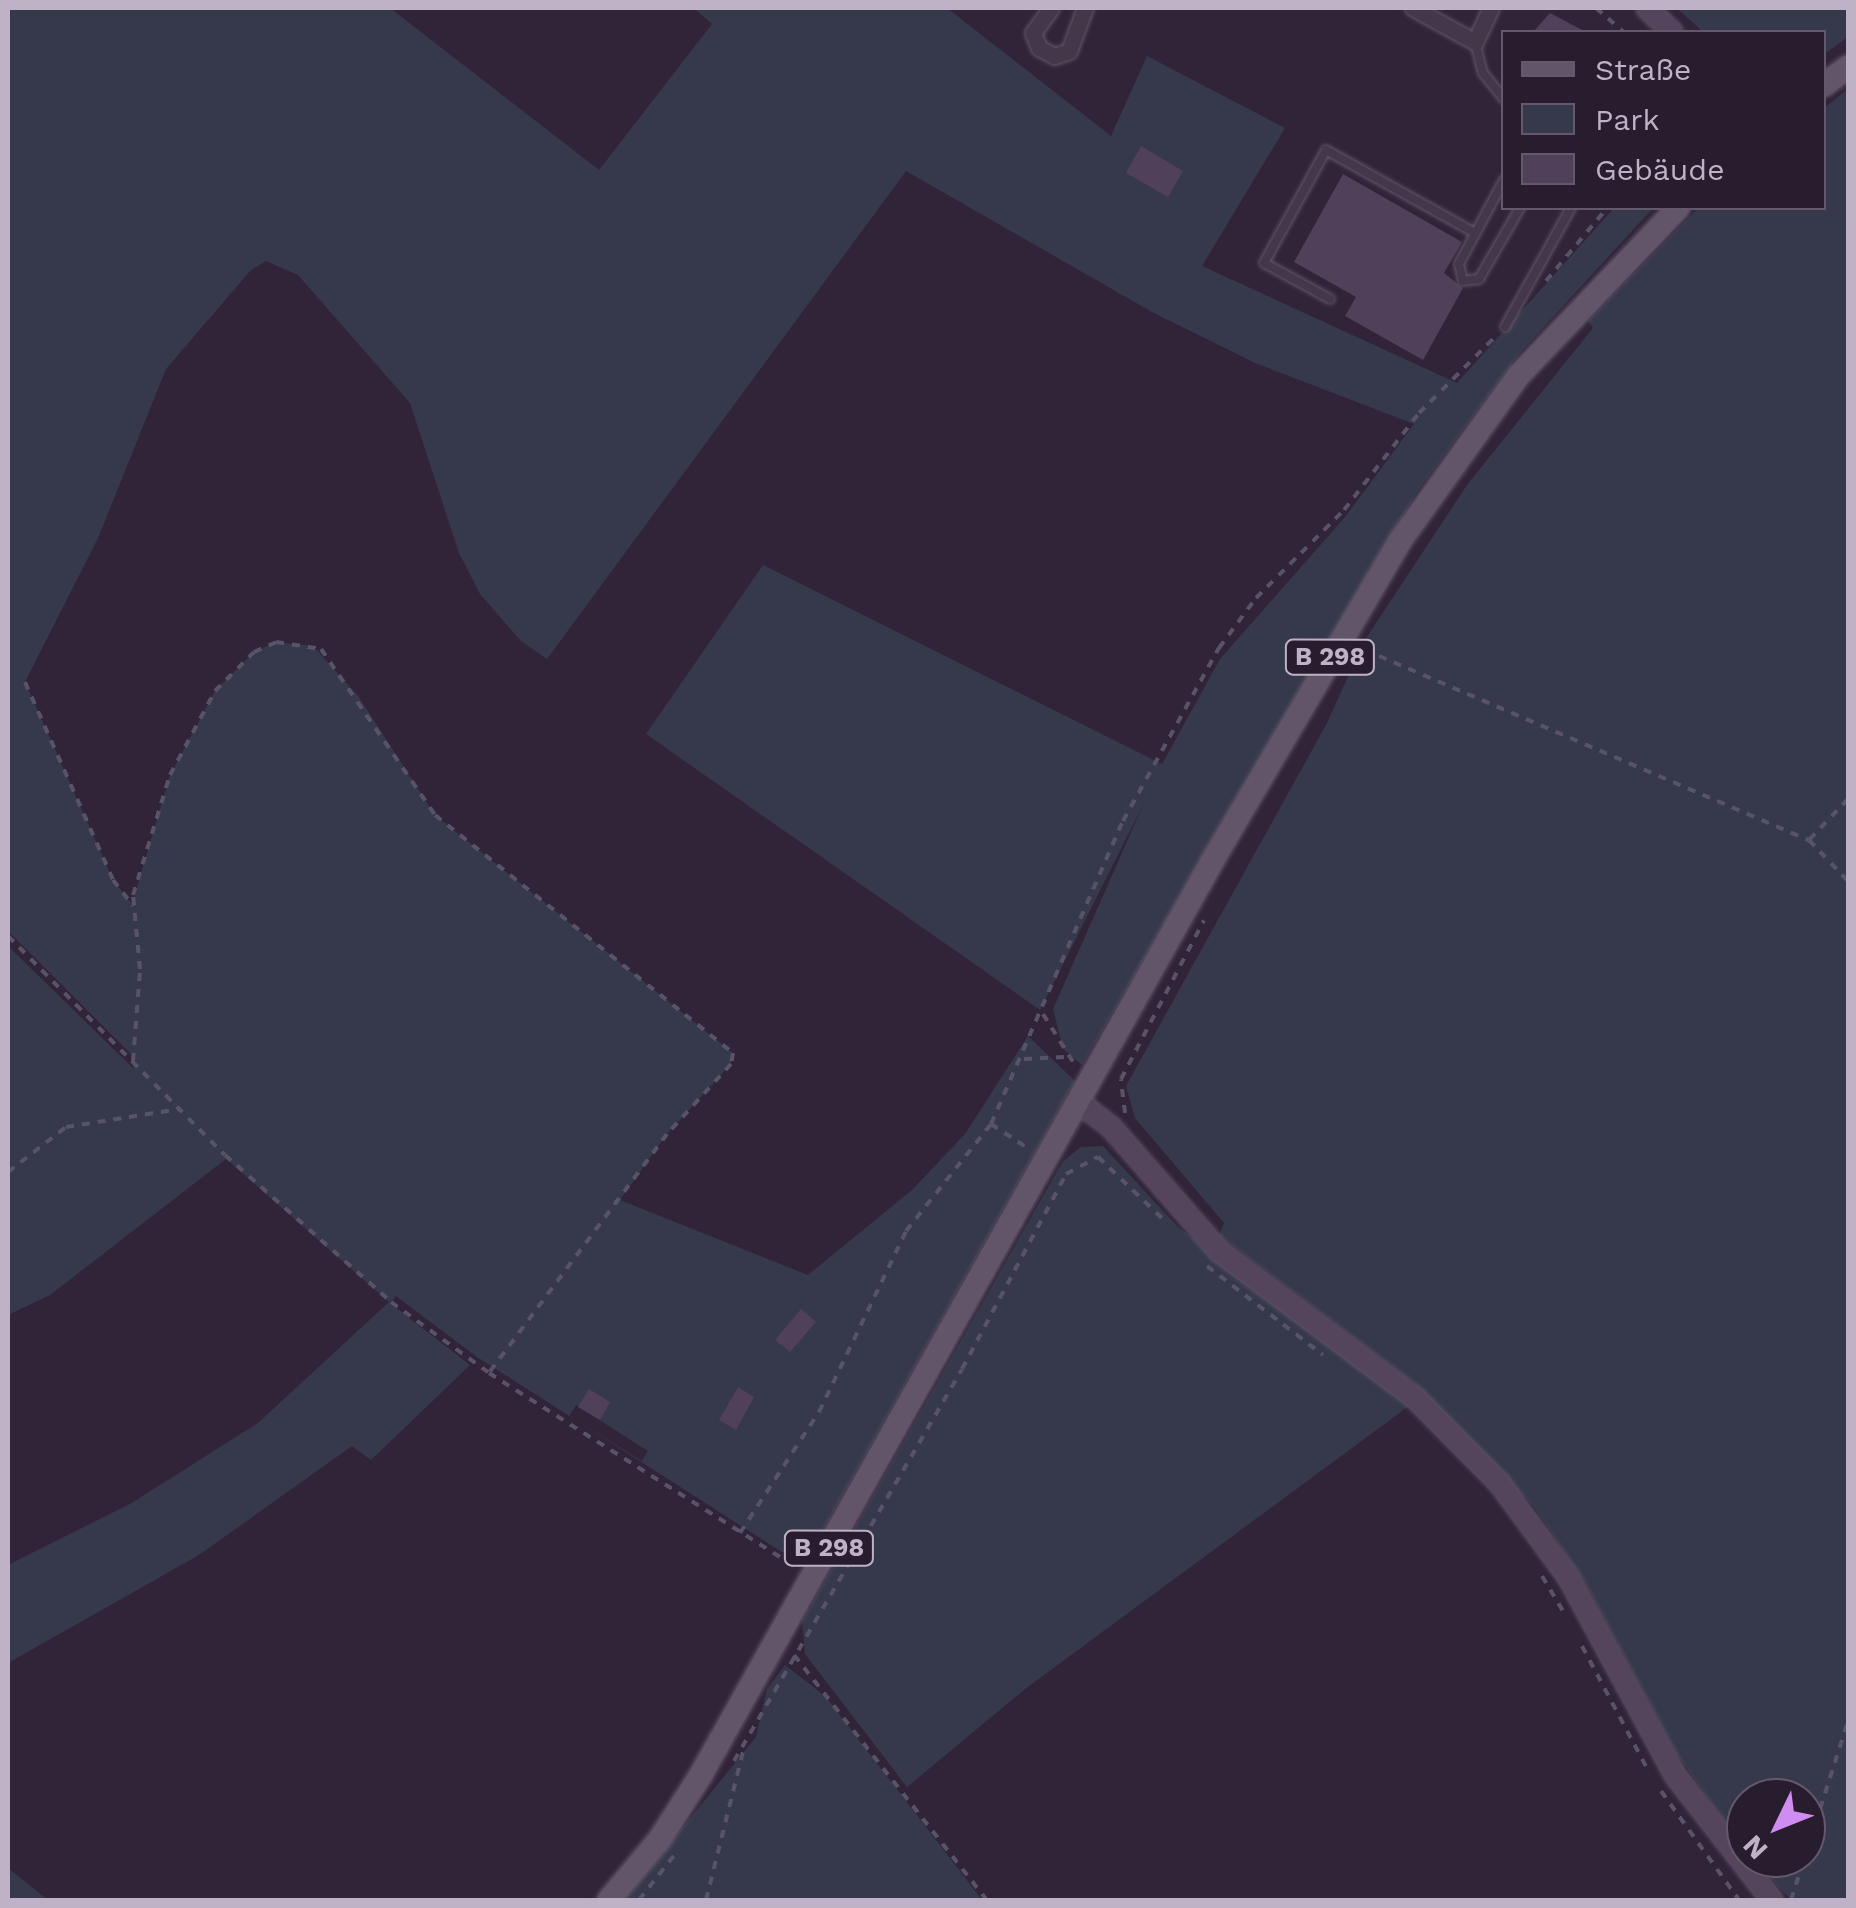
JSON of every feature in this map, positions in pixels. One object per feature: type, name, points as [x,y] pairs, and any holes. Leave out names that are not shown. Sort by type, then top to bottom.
[{"type":"main road","points":[[1647,8],[1670,30]]},
{"type":"main road","points":[[1826,84],[1848,68]]},
{"type":"main road","name":"B 298","points":[[609,1900],[660,1839],[736,1713],[787,1647],[1090,1078],[1316,680],[1454,459],[1578,306],[1676,210]]},
{"type":"main road","points":[[1078,1100],[1112,1127],[1220,1250],[1414,1397],[1500,1484],[1569,1578],[1696,1807],[1772,1900]]},
{"type":"street","points":[[1051,8],[1033,32],[1040,48],[1054,56],[1070,51],[1085,8]]},
{"type":"street","points":[[1414,8],[1475,42],[1491,8]]},
{"type":"lane","points":[[1475,42],[1483,73],[1501,95]]},
{"type":"lane","points":[[1330,299],[1264,262],[1326,150],[1475,233]]},
{"type":"lane","points":[[1501,185],[1456,269],[1472,284],[1519,210]]},
{"type":"lane","points":[[1505,327],[1570,210]]},
{"type":"path","points":[[1596,8],[1622,30]]},
{"type":"path","points":[[1543,285],[1605,210]]},
{"type":"path","points":[[740,1532],[818,1412],[906,1231],[991,1124],[1044,1014],[1123,822],[1219,648],[1256,598],[1344,510],[1419,414],[1505,327]]},
{"type":"path","points":[[133,1061],[140,970],[133,906],[170,774],[215,691],[254,652],[276,642],[313,646],[358,696],[436,815],[733,1052],[731,1064],[667,1134],[490,1372]]},
{"type":"path","points":[[1338,686],[1358,660],[1379,656],[1809,840],[1848,881]]},
{"type":"path","points":[[25,682],[113,880],[133,906]]},
{"type":"path","points":[[1809,840],[1848,799]]},
{"type":"path","points":[[1132,1121],[1117,1088],[1208,912]]},
{"type":"path","points":[[8,936],[303,1226],[490,1372],[795,1566]]},
{"type":"path","points":[[1044,1014],[1066,1058],[1090,1078]]},
{"type":"path","points":[[1024,1059],[1066,1058]]},
{"type":"path","points":[[8,1172],[66,1127],[180,1108]]},
{"type":"path","points":[[987,1900],[787,1647],[1066,1174],[1098,1156],[1175,1232]]},
{"type":"path","points":[[1198,1252],[1210,1262]]},
{"type":"path","points":[[1204,1269],[1334,1363]]},
{"type":"path","points":[[1537,1568],[1569,1620]]},
{"type":"path","points":[[1578,1638],[1657,1784],[1739,1900]]},
{"type":"path","points":[[706,1900],[744,1744],[736,1713]]},
{"type":"path","points":[[1792,1900],[1848,1721]]},
{"type":"green space","points":[[8,8],[390,8],[599,170],[712,24],[694,8],[947,8],[1111,136],[1147,56],[1285,128],[1202,266],[1457,383],[1612,210],[1651,210],[1519,354],[1417,492],[1082,1065],[1063,1049],[1053,1009],[1144,803],[1040,1010],[646,734],[763,565],[1162,764],[1220,659],[1346,516],[1414,424],[1255,363],[1152,312],[906,171],[547,659],[521,641],[480,594],[459,553],[410,403],[298,275],[266,261],[251,270],[166,369],[98,538],[25,682],[113,880],[132,904],[170,775],[215,691],[254,652],[276,642],[313,646],[358,696],[435,815],[733,1053],[731,1064],[667,1134],[620,1200],[808,1275],[912,1190],[965,1134],[1028,1036],[1075,1081],[809,1555],[782,1552],[577,1421],[642,1461],[648,1451],[576,1405],[569,1416],[477,1357],[396,1296],[390,1303],[470,1365],[371,1460],[352,1446],[199,1555],[8,1663],[8,1565],[130,1504],[258,1423],[389,1302],[226,1159],[50,1295],[8,1315],[8,946],[133,1068],[135,1058],[8,931]]},
{"type":"green space","points":[[1677,8],[1848,8],[1848,37],[1826,53],[1826,30],[1701,30]]},
{"type":"green space","points":[[1848,89],[1848,1900],[1791,1900],[1771,1878],[1826,1878],[1826,1778],[1726,1778],[1726,1823],[1677,1755],[1587,1586],[1534,1507],[1418,1386],[1219,1236],[1224,1223],[1135,1118],[1126,1086],[1327,723],[1363,643],[1467,485],[1593,328],[1588,321],[1696,210],[1826,210],[1826,106]]},
{"type":"green space","points":[[1103,1146],[1178,1227],[1413,1403],[1025,1689],[907,1787],[805,1654],[802,1621],[1063,1161],[1081,1147]]},
{"type":"green space","points":[[785,1665],[826,1697],[982,1900],[624,1900],[756,1737],[767,1689]]},
{"type":"green space","points":[[8,1868],[48,1900],[8,1900]]},
{"type":"building","points":[[1550,13],[1582,30],[1535,30]]},
{"type":"building","points":[[1141,146],[1183,171],[1168,197],[1126,173]]},
{"type":"building","points":[[1343,174],[1462,242],[1444,273],[1463,288],[1423,360],[1345,316],[1356,297],[1294,262]]},
{"type":"building","points":[[801,1309],[816,1322],[790,1352],[775,1340]]},
{"type":"building","points":[[738,1387],[754,1397],[736,1430],[719,1420]]},
{"type":"building","points":[[589,1389],[610,1402],[600,1420],[578,1407]]}]
